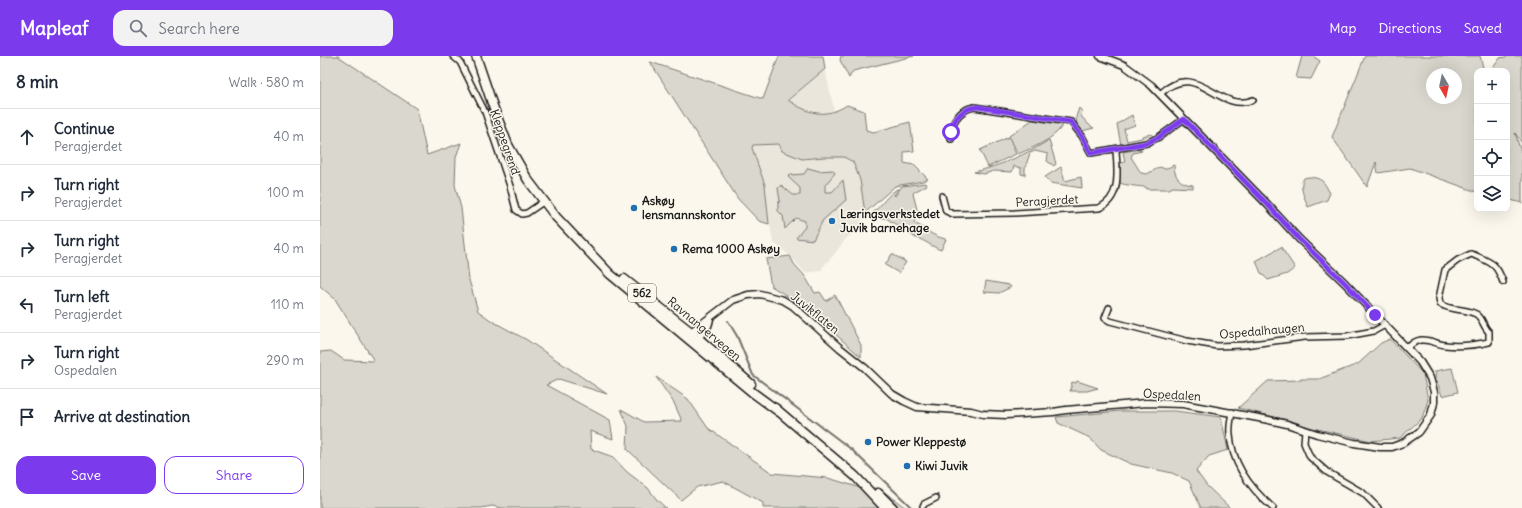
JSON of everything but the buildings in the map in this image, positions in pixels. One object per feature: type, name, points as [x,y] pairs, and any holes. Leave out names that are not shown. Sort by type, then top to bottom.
[{"type":"main road","name":"Ravnangervegen","points":[[476,56],[508,145],[524,174],[543,202],[568,232],[610,274],[693,337],[768,404],[855,476],[885,508]]},
{"type":"main road","name":"Ravnangervegen","points":[[855,476],[861,478],[893,508]]},
{"type":"street","name":"Kleppegrend","points":[[453,56],[460,62],[485,112],[510,186],[516,210],[522,214],[527,213],[543,202]]},
{"type":"street","name":"Ospedalen","points":[[840,348],[865,368],[892,394],[917,407],[1006,415],[1146,403],[1194,405],[1287,424],[1354,443],[1380,447],[1398,445],[1412,437],[1423,427],[1431,415],[1434,407],[1434,392],[1426,369],[1408,348],[1345,283],[1299,239],[1268,205],[1151,85],[1130,69],[1100,56]]},
{"type":"street","points":[[1160,94],[1175,83],[1185,81],[1199,85],[1225,98],[1238,102],[1244,103],[1253,100]]},
{"type":"street","points":[[951,139],[954,121],[966,110],[978,107],[1071,122],[1082,136],[1091,153],[1116,150],[1147,143],[1159,137],[1184,119]]},
{"type":"street","name":"Peragjerdet","points":[[942,196],[946,211],[953,214],[1015,213],[1099,208],[1106,204],[1116,190],[1116,150]]},
{"type":"street","points":[[1408,348],[1412,344],[1421,340],[1427,340],[1444,345],[1462,346],[1489,342],[1489,332],[1486,330],[1479,316],[1473,313],[1447,308],[1440,304],[1438,298],[1445,270],[1458,260],[1471,254],[1490,262],[1497,267],[1503,282]]},
{"type":"street","name":"Juvikflaten","points":[[693,337],[702,322],[710,318],[734,300],[748,295],[760,294],[783,300],[793,306],[840,348]]},
{"type":"street","name":"Ospedalhaugen","points":[[1109,308],[1105,318],[1110,321],[1187,341],[1217,346],[1244,345],[1305,337],[1347,336],[1374,332],[1385,325]]},
{"type":"street","points":[[1232,412],[1230,434],[1237,465],[1254,489],[1273,508]]},
{"type":"street","points":[[1304,430],[1304,443],[1310,457],[1327,472],[1363,493],[1378,508]]},
{"type":"street","points":[[924,506],[924,504],[936,498]]},
{"type":"shaded area","points":[[320,56],[338,56],[417,109],[427,155],[461,143],[456,157],[455,185],[461,208],[469,280],[478,311],[492,321],[527,340],[607,394],[559,379],[546,385],[610,420],[613,439],[590,431],[591,449],[613,457],[627,472],[648,488],[657,500],[666,508],[503,508],[492,506],[481,508],[320,508],[320,352],[331,351],[344,360],[374,361],[335,299],[320,286]]},
{"type":"shaded area","points":[[779,56],[823,56],[825,69],[788,100],[803,109],[817,113],[824,113],[831,112],[847,105],[864,111],[866,130],[874,132],[910,122],[914,151],[904,152],[904,163],[914,165],[928,179],[895,186],[865,213],[860,180],[853,162],[844,157],[802,159],[782,151],[779,144],[753,145],[752,148],[765,185],[769,224],[759,221],[738,199],[650,62],[763,99]]},
{"type":"shaded area","points":[[841,56],[914,56],[853,71],[849,78],[840,60]]},
{"type":"shaded area","points":[[1302,56],[1313,56],[1320,61],[1311,79],[1296,78]]},
{"type":"shaded area","points":[[1365,56],[1480,56],[1483,68],[1474,68],[1474,191],[1410,168],[1378,173],[1376,162],[1367,187],[1332,137]]},
{"type":"shaded area","points":[[1511,56],[1522,57],[1522,143],[1515,133],[1522,155],[1522,203],[1510,200],[1510,68],[1493,68],[1500,58]]},
{"type":"shaded area","points":[[825,69],[834,110],[824,115],[807,111],[788,101]]},
{"type":"shaded area","points":[[1079,108],[1082,111],[1081,116],[1094,128],[1082,131],[1077,125],[1076,117]]},
{"type":"shaded area","points":[[1132,115],[1135,125],[1124,129],[1127,141],[1142,138],[1142,136],[1151,134],[1153,136],[1144,141],[1121,145],[1117,124]]},
{"type":"shaded area","points":[[1032,120],[1063,125],[1049,139],[1018,154],[1009,136]]},
{"type":"shaded area","points":[[1009,137],[1016,154],[988,167],[980,150]]},
{"type":"shaded area","points":[[1049,140],[1056,164],[1054,166],[1047,161],[1048,154],[1035,151],[1030,153],[1025,168],[1025,175],[1021,174],[1021,168],[1014,166],[1012,172],[994,171],[984,174],[974,172],[1013,159]]},
{"type":"shaded area","points":[[779,144],[824,157],[844,157],[853,162],[860,180],[865,213],[858,229],[845,240],[823,266],[821,271],[805,273],[790,256],[773,242],[767,211],[765,185],[752,148],[753,145]]},
{"type":"shaded area","points":[[1140,149],[1142,151],[1133,153],[1131,157],[1141,173],[1147,174],[1160,167],[1165,169],[1174,165],[1175,173],[1179,179],[1185,183],[1193,185],[1193,188],[1173,187],[1169,189],[1147,189],[1146,187],[1120,183],[1120,163],[1125,162],[1123,152]]},
{"type":"shaded area","points":[[1061,167],[1065,181],[1081,177],[1082,188],[1050,183],[1045,177]]},
{"type":"shaded area","points":[[808,168],[819,171],[833,170],[835,173],[825,185],[825,192],[832,192],[843,180],[846,200],[823,220],[813,240],[796,238],[805,227],[805,221],[796,218],[785,229],[783,216],[778,211],[778,203],[780,201],[778,188],[781,185],[793,195],[800,195],[800,188],[788,177],[790,175],[804,174]]},
{"type":"shaded area","points":[[1308,177],[1320,179],[1330,193],[1327,200],[1308,207],[1302,189],[1302,181],[1304,178]]},
{"type":"shaded area","points":[[926,183],[927,185],[913,194],[918,213],[914,223],[936,236],[946,239],[941,250],[916,238],[886,218],[874,218],[871,214],[891,193],[899,188],[894,195],[895,196],[902,186]]},
{"type":"shaded area","points":[[1281,247],[1295,268],[1287,274],[1268,280],[1261,273],[1256,261]]},
{"type":"shaded area","points":[[892,254],[906,262],[899,273],[885,265]]},
{"type":"shaded area","points":[[790,256],[815,293],[820,292],[826,301],[835,295],[861,345],[861,357],[807,310],[771,286],[766,259]]},
{"type":"shaded area","points":[[986,281],[1009,285],[1011,287],[999,293],[984,292]]},
{"type":"shaded area","points":[[1390,339],[1423,374],[1428,400],[1422,418],[1400,438],[1371,441],[1309,427],[1295,422],[1238,408],[1268,381],[1319,379],[1358,364],[1381,343]]},
{"type":"shaded area","points":[[1452,368],[1458,392],[1442,396],[1435,371]]},
{"type":"shaded area","points":[[656,377],[688,399],[708,428],[772,473],[828,478],[861,488],[879,488],[906,508],[763,508],[763,503],[723,481],[697,487],[681,500],[627,449],[628,426],[621,409],[644,422],[682,421],[674,403]]},
{"type":"shaded area","points":[[1077,381],[1098,388],[1087,391],[1070,391],[1072,382],[1076,383]]},
{"type":"shaded area","points":[[1121,411],[1175,411],[1221,417],[1228,450],[1209,456],[1196,471],[1207,486],[1230,508],[1201,508],[1189,481],[1172,473],[1131,464],[1101,450],[1090,438],[1058,423],[1056,417]]},
{"type":"waterway","points":[[728,321],[737,336],[753,375],[851,449],[912,508]]},
{"type":"place","name":"Askøy lensmannskontor","points":[[634,208]]},
{"type":"place","name":"Læringsverkstedet Juvik barnehage","points":[[832,221]]},
{"type":"place","name":"Rema 1000 Askøy","points":[[674,249]]},
{"type":"place","name":"Power Kleppestø","points":[[868,442]]},
{"type":"place","name":"Kiwi Juvik","points":[[907,466]]},
{"type":"route","points":[[951,132],[954,121],[962,113],[970,108],[978,107],[1007,113],[1071,122],[1082,136],[1091,153],[1142,145],[1159,137],[1184,119],[1299,239],[1345,283],[1375,315]]}]
